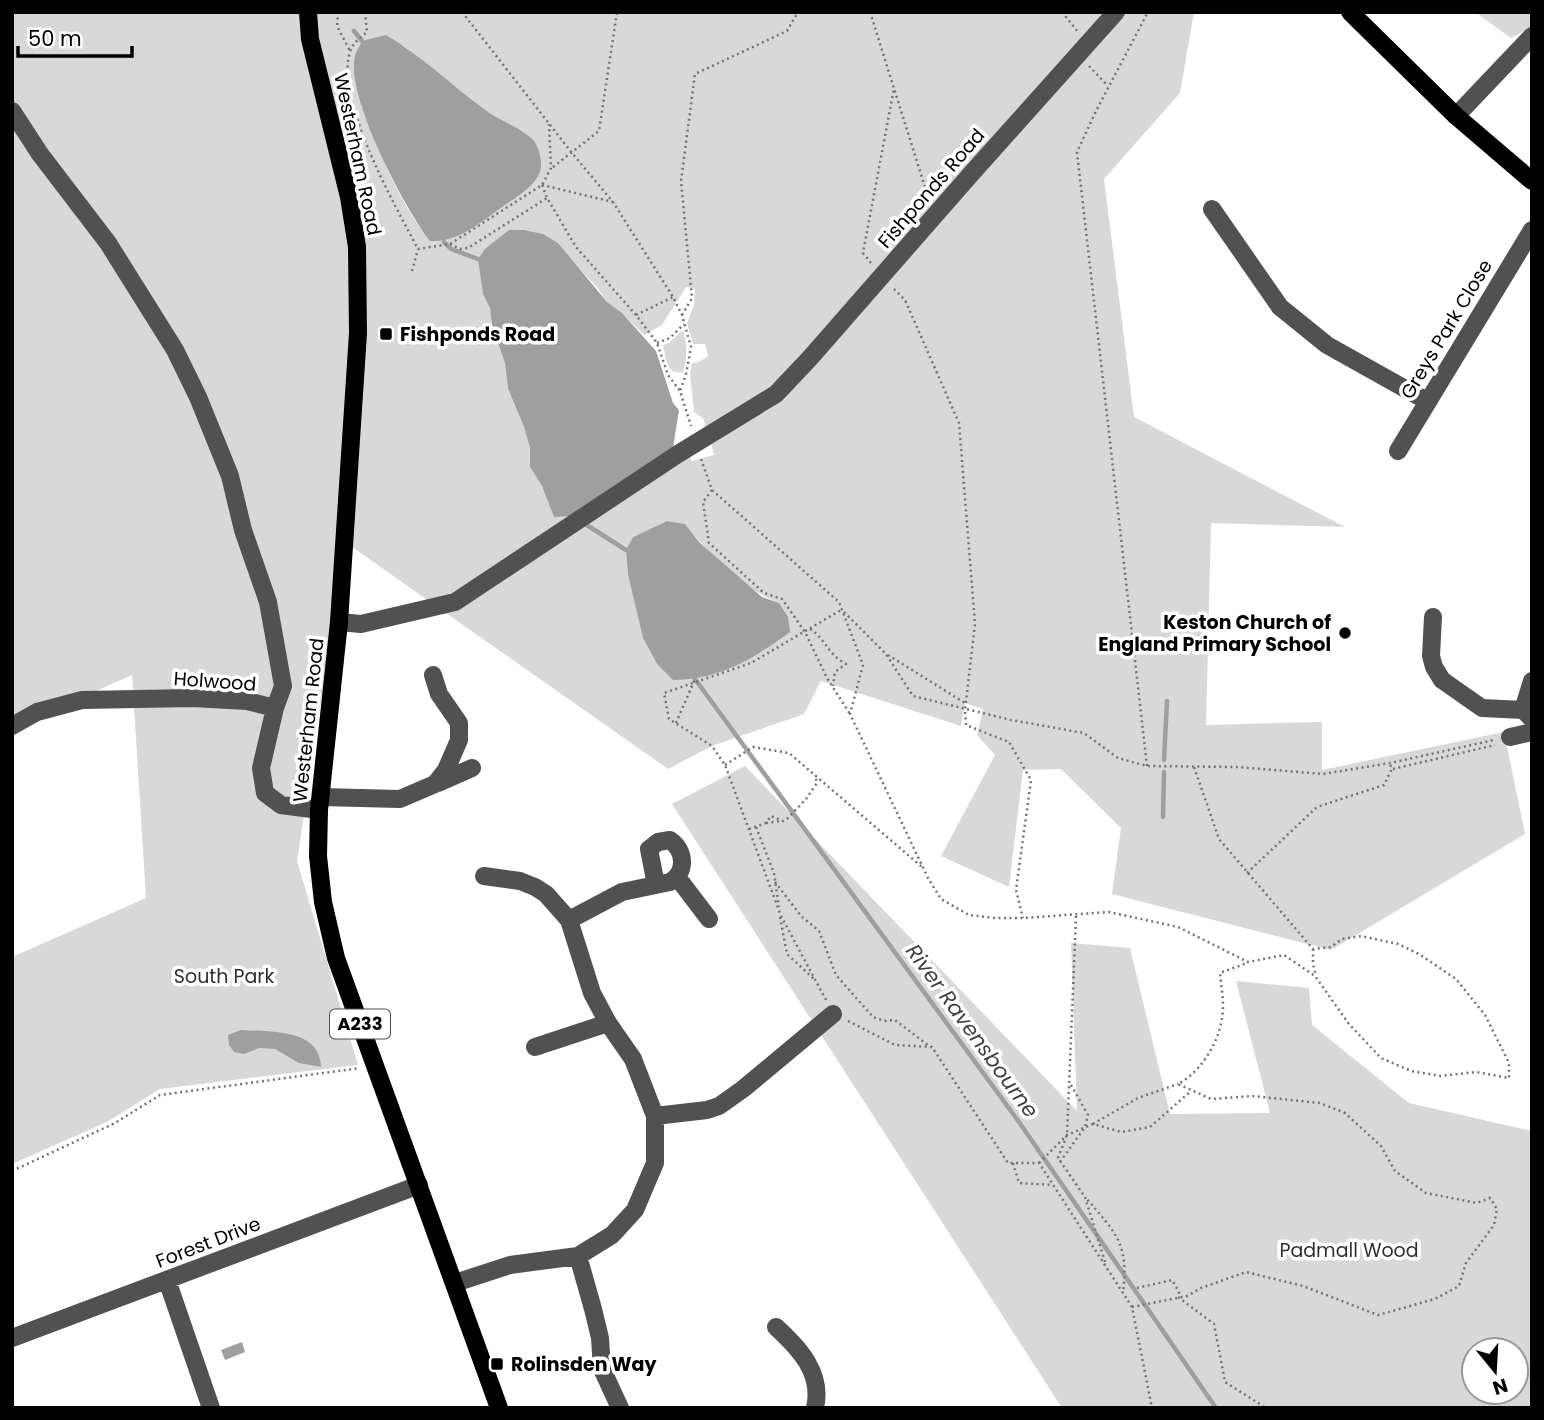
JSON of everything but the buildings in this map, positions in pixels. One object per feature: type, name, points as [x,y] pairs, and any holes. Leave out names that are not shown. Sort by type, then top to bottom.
[{"type":"main road","name":"Westerham Road","points":[[307,12],[310,39],[349,197],[357,247],[358,333],[339,622],[320,803],[318,856],[323,902],[336,958],[499,1408]]},
{"type":"main road","points":[[1350,12],[1456,116],[1532,181]]},
{"type":"street","name":"Fishponds Road","points":[[339,622],[361,624],[455,602],[678,454],[776,394],[1116,12]]},
{"type":"street","points":[[1456,116],[1532,36]]},
{"type":"street","points":[[12,111],[40,154],[108,243],[175,350],[198,397],[230,477],[243,530],[268,602],[283,686],[275,708]]},
{"type":"street","points":[[1212,209],[1280,307],[1327,345],[1427,401]]},
{"type":"street","name":"Greys Park Close","points":[[1398,451],[1532,230]]},
{"type":"street","points":[[1433,617],[1431,656],[1434,667],[1442,680],[1482,708],[1527,715],[1532,681]]},
{"type":"street","points":[[433,675],[439,694],[459,723],[459,740],[446,770],[435,784]]},
{"type":"street","name":"Holwood","points":[[12,726],[37,712],[82,700],[193,698],[247,701],[275,708],[261,768],[265,793],[281,806],[400,799],[472,768]]},
{"type":"street","points":[[1510,737],[1532,732]]},
{"type":"street","points":[[455,1283],[510,1265],[578,1256],[612,1235],[635,1210],[655,1163],[655,1116],[633,1059],[608,1023],[592,993],[569,920],[546,894],[535,887],[520,881],[484,876]]},
{"type":"street","points":[[569,920],[622,892],[668,881],[709,919]]},
{"type":"street","points":[[655,1116],[707,1110],[719,1105],[743,1089],[833,1014]]},
{"type":"street","points":[[535,1047],[608,1023]]},
{"type":"street","name":"Forest Drive","points":[[12,1338],[418,1185]]},
{"type":"street","points":[[578,1256],[596,1319],[602,1369],[620,1408]]},
{"type":"street","points":[[167,1280],[211,1408]]},
{"type":"street","points":[[776,1327],[800,1349],[809,1364],[815,1382],[815,1408]]},
{"type":"path","points":[[338,12],[337,26],[350,51]]},
{"type":"path","points":[[462,12],[613,202],[673,297],[682,314],[691,347],[680,391],[668,375],[657,343],[636,314],[576,247],[542,185]]},
{"type":"path","points":[[418,248],[450,244],[542,185],[551,168],[599,131],[617,12]]},
{"type":"path","points":[[682,314],[692,298],[681,181],[695,74],[787,31],[798,12]]},
{"type":"path","points":[[870,12],[934,216]]},
{"type":"path","points":[[1062,12],[1108,86]]},
{"type":"path","points":[[1147,766],[1077,152],[1108,86],[1148,12]]},
{"type":"path","points":[[365,13],[367,32],[353,44],[350,51],[347,84],[375,167],[418,248],[411,271]]},
{"type":"path","points":[[894,88],[863,253],[905,300],[959,423],[975,624],[965,710],[966,725],[1009,742],[1031,780],[1016,890],[1023,918]]},
{"type":"path","points":[[549,124],[551,168]]},
{"type":"path","points":[[542,185],[613,202]]},
{"type":"path","points":[[450,244],[460,249],[468,248],[547,198]]},
{"type":"path","points":[[636,314],[673,297]]},
{"type":"path","points":[[657,343],[670,338],[684,324]]},
{"type":"path","points":[[849,713],[863,665],[839,602],[712,490],[703,502],[709,543],[764,593],[782,599],[805,632],[849,713],[941,899],[969,915],[1023,918],[1109,912],[1178,927],[1248,962]]},
{"type":"path","points":[[841,610],[751,663],[664,693],[669,719],[712,746],[725,765],[780,912],[833,1014],[895,1045],[932,1047]]},
{"type":"path","points":[[841,610],[887,654],[965,703]]},
{"type":"path","points":[[810,629],[817,633],[832,657],[846,664],[835,672],[833,686]]},
{"type":"path","points":[[887,654],[913,696],[965,710],[1084,733],[1118,758],[1147,766],[1238,767],[1322,774],[1390,763],[1510,737]]},
{"type":"path","points":[[676,723],[695,679]]},
{"type":"path","points":[[1392,769],[1502,744],[1510,737]]},
{"type":"path","points":[[725,765],[753,747],[789,753],[925,869]]},
{"type":"path","points":[[1247,873],[1317,807],[1384,785],[1392,769],[1390,763]]},
{"type":"path","points":[[1194,766],[1219,839],[1313,948],[1317,979]]},
{"type":"path","points":[[749,829],[783,821],[794,813],[817,783],[815,775]]},
{"type":"path","points":[[766,823],[771,816],[783,821]]},
{"type":"path","points":[[756,827],[775,882],[787,954],[816,980]]},
{"type":"path","points":[[775,882],[802,916],[819,931],[836,975],[873,1017],[884,1021],[895,1020],[932,1047],[1008,1163],[1039,1163],[1067,1135],[1093,1124],[1138,1098],[1187,1079],[1206,1057],[1217,1038],[1223,1008],[1220,973],[1248,962],[1284,955],[1317,979],[1349,1024],[1381,1058],[1421,1073],[1441,1076],[1476,1072],[1509,1078],[1509,1063],[1485,1015],[1456,978],[1398,944],[1361,936],[1342,939],[1331,947],[1313,948]]},
{"type":"path","points":[[1076,916],[1067,1135],[1058,1158],[1085,1197],[1117,1235],[1125,1259],[1123,1293]]},
{"type":"path","points":[[12,1171],[115,1123],[160,1095],[375,1066]]},
{"type":"path","points":[[1060,1162],[1085,1127],[1088,1115],[1069,1082]]},
{"type":"path","points":[[1132,1307],[1187,1296],[1201,1287],[1246,1272],[1303,1286],[1378,1315],[1435,1300],[1459,1286],[1466,1262],[1494,1225],[1497,1209],[1490,1198],[1477,1203],[1426,1194],[1395,1171],[1381,1146],[1345,1113],[1320,1103],[1252,1096],[1212,1099],[1178,1084]]},
{"type":"path","points":[[1093,1124],[1121,1132],[1150,1127],[1191,1091]]},
{"type":"path","points":[[1013,1163],[1019,1183],[1053,1185]]},
{"type":"path","points":[[1039,1163],[1132,1307],[1152,1408]]},
{"type":"path","points":[[1085,1197],[1106,1266]]},
{"type":"path","points":[[1138,1288],[1172,1280],[1179,1292],[1178,1297]]},
{"type":"path","points":[[1178,1297],[1214,1324],[1225,1382],[1266,1408]]},
{"type":"green space","name":"South Park","points":[[12,12],[1194,12],[1180,93],[1104,179],[1134,417],[1345,527],[1211,523],[1206,725],[1322,722],[1322,770],[1504,732],[1525,834],[1331,950],[1112,894],[1121,828],[1061,769],[1023,770],[1009,887],[941,856],[995,755],[977,735],[983,709],[965,703],[961,726],[821,681],[804,714],[712,746],[668,769],[345,542],[297,861],[358,1065],[160,1089],[107,1122],[12,1164],[12,957],[146,898],[132,675],[12,728]],"holes":[[[403,45],[483,109],[535,143],[430,241],[399,193],[361,106]],[[571,260],[597,287],[607,302],[644,335],[662,325],[686,287],[695,289],[694,305],[687,323],[693,344],[705,344],[708,356],[692,363],[690,374],[694,412],[704,419],[714,455],[692,461],[689,456],[554,516],[542,486],[530,467],[530,448],[508,390],[505,363],[492,327],[490,307]],[[667,521],[685,524],[728,570],[753,590],[779,603],[657,664],[643,638],[628,575],[626,550],[633,537]]]},
{"type":"green space","points":[[1475,12],[1532,12],[1532,27],[1511,38]]},
{"type":"green space","points":[[683,330],[686,361],[683,372],[677,372],[670,368],[663,345]]},
{"type":"green space","name":"Padmall Wood","points":[[745,766],[1077,1111],[1071,943],[1130,948],[1170,1114],[1270,1113],[1236,981],[1309,988],[1312,1025],[1409,1103],[1532,1131],[1532,1408],[1062,1408],[672,804]]},
{"type":"shaded area","points":[[386,35],[490,113],[529,136],[534,141],[541,161],[536,179],[522,194],[479,224],[441,241],[430,241],[406,204],[379,152],[359,97],[354,74],[356,52],[362,41]]},
{"type":"shaded area","points":[[509,230],[543,234],[558,243],[607,302],[622,313],[656,351],[673,403],[679,410],[673,448],[572,516],[554,517],[542,486],[530,467],[530,448],[508,389],[505,363],[492,326],[490,308],[483,294],[478,259],[485,249]]},
{"type":"shaded area","points":[[667,521],[685,524],[700,543],[762,597],[779,603],[788,617],[790,632],[736,666],[706,676],[673,680],[657,664],[643,638],[628,575],[626,550],[633,537]]},
{"type":"shaded area","points":[[241,1030],[279,1032],[303,1039],[312,1045],[318,1054],[321,1067],[299,1063],[275,1049],[259,1048],[244,1054],[234,1052],[229,1045],[228,1035]]},
{"type":"shaded area","points":[[242,1342],[245,1352],[225,1360],[221,1350]]},
{"type":"waterway","points":[[354,31],[362,41]]},
{"type":"waterway","points":[[444,242],[451,249],[478,259]]},
{"type":"waterway","points":[[582,522],[626,550]]},
{"type":"waterway","name":"River Ravensbourne","points":[[695,679],[1019,1122],[1216,1408]]},
{"type":"waterway","points":[[1164,760],[1167,701]]},
{"type":"waterway","points":[[1163,817],[1164,772]]},
{"type":"place","name":"Fishponds Road","points":[[386,334]]},
{"type":"place","name":"Keston Church of England Primary School","points":[[1345,633]]},
{"type":"place","name":"Rolinsden Way","points":[[497,1364]]}]
